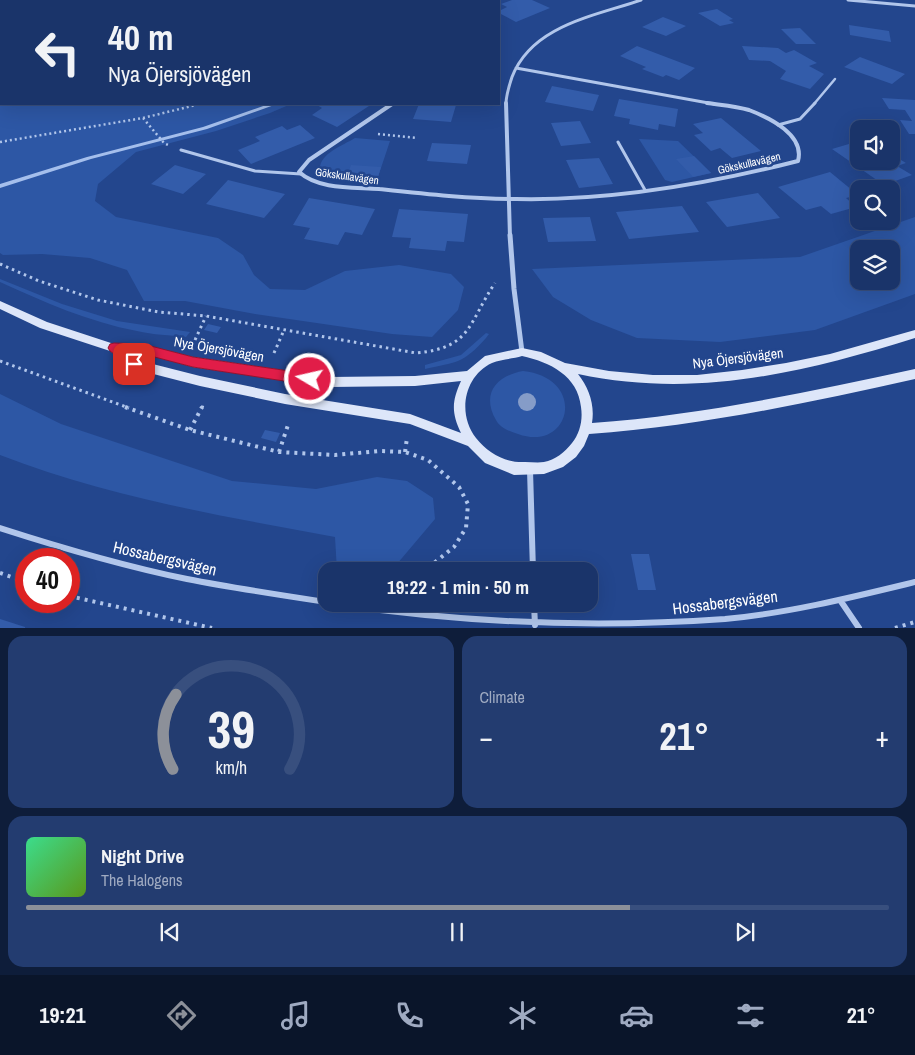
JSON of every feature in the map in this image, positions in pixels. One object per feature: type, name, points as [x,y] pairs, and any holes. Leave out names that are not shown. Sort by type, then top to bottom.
[{"type":"street","points":[[522,352],[517,324],[514,282],[506,98],[516,68],[532,47],[559,29],[641,0]]},
{"type":"street","points":[[848,0],[915,6]]},
{"type":"street","name":"Gökskullavägen","points":[[391,105],[309,160],[299,172],[307,179],[320,183],[399,192],[510,199],[598,195],[645,190],[755,173],[798,161],[801,154],[801,149],[795,139],[778,125],[761,115],[730,105],[516,68]]},
{"type":"street","points":[[500,97],[506,98]]},
{"type":"street","name":"Nya Öjersjövägen","points":[[0,305],[44,325],[114,348],[143,349],[193,362],[330,382],[414,382],[469,375]]},
{"type":"street","name":"Nya Öjersjövägen","points":[[562,366],[571,374],[584,394],[588,412],[586,429],[582,440],[567,458],[556,464],[530,470],[503,466],[480,452],[471,442],[463,428],[459,414],[458,400],[462,386],[469,375],[487,360],[509,353],[522,352],[549,359],[562,366],[592,375],[662,381],[734,376],[825,360],[915,334]]},
{"type":"street","name":"Nya Öjersjövägen","points":[[114,348],[134,364],[200,381],[285,399],[410,419],[471,442]]},
{"type":"street","points":[[586,429],[670,422],[747,410],[915,374]]},
{"type":"street","points":[[530,470],[533,562]]},
{"type":"street","name":"Hossabergsvägen","points":[[0,528],[51,545],[141,568],[212,584],[318,601]]},
{"type":"street","name":"Hossabergsvägen","points":[[399,612],[535,626],[625,626],[726,618],[840,600],[915,582]]},
{"type":"street","points":[[840,600],[859,628]]},
{"type":"street","points":[[534,612],[535,626]]},
{"type":"lane","points":[[778,125],[800,119],[835,79]]},
{"type":"lane","points":[[618,142],[645,190]]},
{"type":"lane","points":[[181,150],[256,172],[283,176],[301,174]]},
{"type":"path","points":[[0,142],[143,118],[196,105]]},
{"type":"path","points":[[143,118],[164,144]]},
{"type":"path","points":[[352,132],[417,138]]},
{"type":"path","points":[[0,264],[40,281],[98,300],[159,312],[206,316],[416,354],[442,350],[460,341],[468,332],[499,279],[514,282]]},
{"type":"path","points":[[195,340],[206,316]]},
{"type":"path","points":[[274,353],[284,330]]},
{"type":"path","points":[[0,360],[190,430],[280,452],[335,455],[405,452],[428,460],[460,486],[468,504],[466,528],[454,547],[435,562]]},
{"type":"path","points":[[190,430],[203,406]]},
{"type":"path","points":[[280,452],[289,422]]},
{"type":"path","points":[[0,573],[15,578]]},
{"type":"path","points":[[80,598],[212,628]]},
{"type":"path","points":[[895,628],[915,622]]},
{"type":"shaded area","points":[[0,105],[289,105],[216,131],[136,152],[98,184],[95,201],[116,217],[218,238],[243,255],[254,275],[270,289],[305,290],[345,271],[399,265],[451,274],[464,287],[458,310],[432,337],[392,334],[255,314],[185,301],[144,301],[127,270],[90,258],[42,254],[3,255],[0,253]]},
{"type":"shaded area","points":[[355,138],[390,141],[377,180],[330,177],[320,171],[320,165],[327,155]]},
{"type":"shaded area","points":[[639,139],[678,141],[711,173],[672,182],[665,180]]},
{"type":"shaded area","points":[[915,217],[915,294],[815,330],[720,342],[637,338],[591,320],[553,297],[532,269],[800,257],[878,230],[900,230],[900,222]]},
{"type":"shaded area","points":[[0,279],[62,304],[117,321],[190,332],[186,337],[155,334],[119,327],[67,311],[0,282]]},
{"type":"shaded area","points":[[486,333],[489,334],[486,338],[465,357],[452,363],[425,369],[425,365],[461,355]]},
{"type":"shaded area","points":[[523,371],[544,376],[557,386],[564,399],[565,412],[560,424],[550,433],[536,437],[511,432],[500,425],[492,411],[490,402],[494,388],[505,377]]},
{"type":"shaded area","points":[[0,394],[61,424],[232,481],[316,489],[377,477],[407,481],[433,498],[435,519],[399,562],[336,562],[335,537],[208,513],[124,494],[82,483],[0,455]]},
{"type":"building","points":[[512,0],[532,0],[550,8],[516,22],[500,14],[500,10],[507,7],[501,4]]},
{"type":"building","points":[[717,9],[733,19],[729,20],[734,23],[720,26],[698,13]]},
{"type":"building","points":[[663,17],[686,26],[666,36],[642,27]]},
{"type":"building","points":[[849,25],[889,31],[891,42],[850,35]]},
{"type":"building","points":[[800,28],[816,44],[796,44],[781,29]]},
{"type":"building","points":[[637,46],[695,68],[679,80],[666,75],[663,77],[642,69],[646,67],[620,56]]},
{"type":"building","points":[[742,46],[778,48],[786,53],[794,50],[817,63],[809,66],[824,74],[810,89],[780,79],[786,71],[770,61],[749,60]]},
{"type":"building","points":[[860,57],[905,74],[892,84],[844,67]]},
{"type":"building","points":[[552,86],[599,95],[593,111],[545,102]]},
{"type":"building","points":[[882,98],[915,100],[915,134],[909,134],[900,120],[912,121],[905,110],[889,109]]},
{"type":"building","points":[[619,99],[678,109],[675,127],[659,124],[658,130],[629,124],[630,119],[614,116]]},
{"type":"building","points":[[317,105],[370,105],[337,127],[312,115],[322,108]]},
{"type":"building","points":[[419,105],[456,105],[451,122],[413,119]]},
{"type":"building","points":[[721,118],[761,151],[732,158],[720,148],[711,151],[694,135],[703,133],[693,124]]},
{"type":"building","points":[[580,121],[591,143],[561,146],[551,123]]},
{"type":"building","points":[[300,125],[315,138],[251,164],[238,150],[260,141],[255,137],[282,126],[287,130]]},
{"type":"building","points":[[432,143],[471,145],[467,164],[427,161]]},
{"type":"building","points":[[850,144],[850,161],[832,149]]},
{"type":"building","points":[[694,156],[711,173],[693,177],[676,159]]},
{"type":"building","points":[[599,158],[613,184],[579,188],[566,160]]},
{"type":"building","points":[[900,159],[906,163],[900,165]]},
{"type":"building","points":[[175,165],[206,174],[183,194],[151,184]]},
{"type":"building","points":[[351,165],[381,167],[377,180],[346,179]]},
{"type":"building","points":[[900,168],[912,175],[898,180],[877,180],[862,170],[900,170]]},
{"type":"building","points":[[830,172],[850,188],[850,197],[846,198],[850,202],[850,209],[831,214],[821,206],[806,210],[778,187]]},
{"type":"building","points":[[228,180],[285,194],[264,218],[206,204]]},
{"type":"building","points":[[758,193],[780,218],[727,227],[706,202]]},
{"type":"building","points":[[309,198],[375,209],[362,235],[345,232],[338,245],[304,239],[310,228],[293,225]]},
{"type":"building","points":[[682,206],[699,232],[629,239],[616,212]]},
{"type":"building","points":[[399,209],[468,214],[464,242],[447,241],[445,251],[409,248],[411,238],[392,237]]},
{"type":"building","points":[[590,217],[596,241],[548,242],[543,218]]},
{"type":"building","points":[[208,324],[221,327],[217,333],[204,330]]},
{"type":"building","points":[[265,430],[280,433],[276,442],[261,438]]},
{"type":"building","points":[[631,554],[649,554],[656,590],[638,590]]},
{"type":"building","points":[[0,619],[25,627],[25,628],[0,628]]},
{"type":"waterway","points":[[0,186],[89,158],[205,128],[271,105]]},
{"type":"route","points":[[134,364],[114,348],[143,349],[193,362],[310,379]]}]
